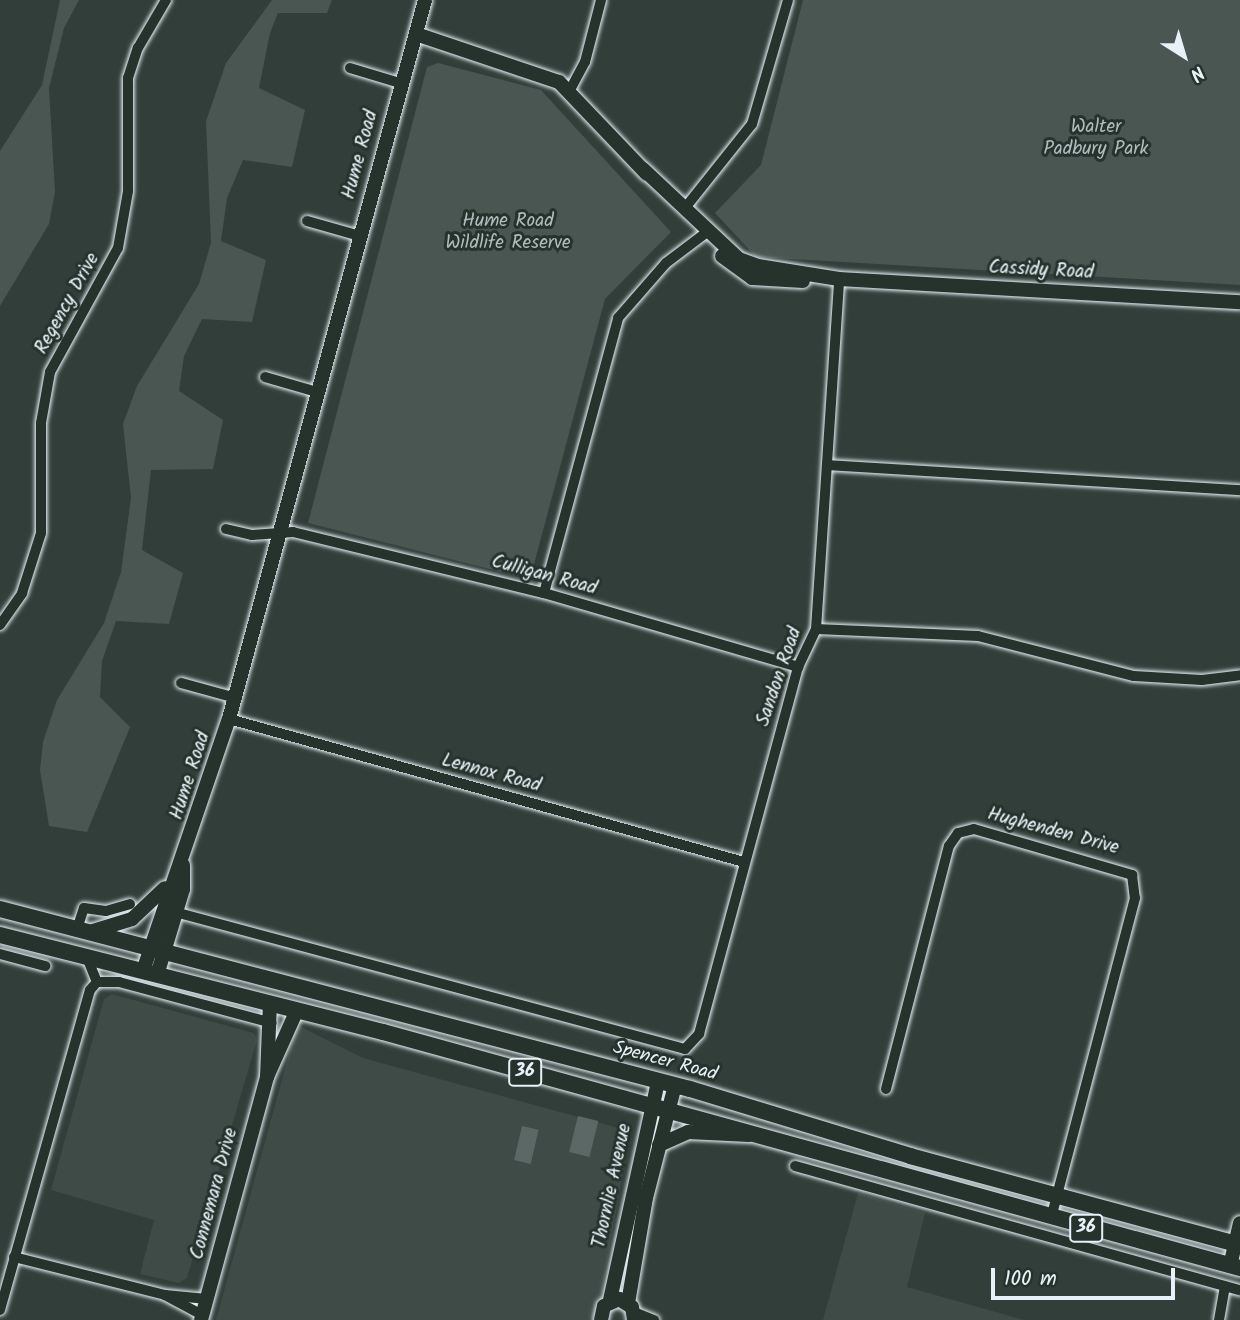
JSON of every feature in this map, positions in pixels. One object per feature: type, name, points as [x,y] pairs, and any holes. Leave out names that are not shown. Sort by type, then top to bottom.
[{"type":"main road","name":"Spencer Road","points":[[0,909],[157,947],[658,1081],[1238,1245]]},
{"type":"main road","points":[[0,928],[65,943],[86,955]]},
{"type":"main road","name":"36","points":[[0,935],[151,970],[1235,1267]]},
{"type":"main road","points":[[330,994],[349,1009],[458,1040],[466,1055]]},
{"type":"street","name":"Regency Drive","points":[[0,625],[22,593],[41,533],[40,423],[50,372],[118,248],[128,191],[128,78],[138,48],[166,0]]},
{"type":"street","name":"Hume Road","points":[[157,947],[176,912],[183,865],[236,698],[400,83],[425,0]]},
{"type":"street","points":[[570,90],[585,62],[601,0]]},
{"type":"street","points":[[685,208],[752,124],[788,0]]},
{"type":"street","name":"Cassidy Road","points":[[414,39],[545,76],[570,90],[703,234],[752,278],[839,279],[1240,302]]},
{"type":"street","points":[[350,68],[400,83]]},
{"type":"street","name":"Cassidy Road","points":[[643,169],[685,208],[703,234]]},
{"type":"street","points":[[307,221],[360,236]]},
{"type":"street","points":[[544,593],[618,318],[666,263],[703,234]]},
{"type":"street","name":"Sandon Road","points":[[699,1034],[798,667],[816,629],[839,279]]},
{"type":"street","points":[[265,377],[317,392]]},
{"type":"street","points":[[827,465],[1240,491]]},
{"type":"street","points":[[226,529],[278,534]]},
{"type":"street","name":"Culligan Road","points":[[278,534],[293,532],[544,593],[798,667]]},
{"type":"street","points":[[816,629],[1018,642],[1135,676],[1202,680],[1240,675]]},
{"type":"street","points":[[181,683],[236,698]]},
{"type":"street","name":"Lennox Road","points":[[229,719],[744,862]]},
{"type":"street","name":"Hughenden Drive","points":[[886,1088],[949,846],[958,833],[974,829],[1125,870],[1136,883],[1135,898],[1051,1218]]},
{"type":"street","name":"Hume Road","points":[[85,929],[132,919],[183,865]]},
{"type":"street","name":"Hume Road","points":[[151,970],[172,879]]},
{"type":"street","points":[[85,929],[84,908],[106,911],[130,904]]},
{"type":"street","name":"Spencer Road","points":[[176,912],[685,1049],[699,1034]]},
{"type":"street","points":[[0,954],[45,965]]},
{"type":"street","points":[[86,955],[97,982]]},
{"type":"street","points":[[0,1310],[90,990],[97,982],[119,982],[272,1023]]},
{"type":"street","name":"Connemara Drive","points":[[267,1077],[272,1023],[270,1003]]},
{"type":"street","name":"Connemara Drive","points":[[201,1318],[267,1077],[297,1010]]},
{"type":"street","name":"Thornlie Avenue","points":[[601,1320],[610,1300],[650,1107],[658,1081]]},
{"type":"street","name":"Thornlie Avenue","points":[[632,1312],[639,1238],[675,1086]]},
{"type":"street","points":[[659,1145],[688,1132],[741,1138],[754,1134]]},
{"type":"street","points":[[795,1166],[1240,1290]]},
{"type":"street","points":[[1235,1267],[1240,1223]]},
{"type":"street","points":[[620,1245],[639,1238]]},
{"type":"street","points":[[14,1257],[165,1296],[206,1299]]},
{"type":"street","points":[[1219,1320],[1225,1287]]},
{"type":"street","points":[[165,1296],[201,1318]]},
{"type":"street","points":[[610,1300],[654,1320]]},
{"type":"shaded area","points":[[112,994],[254,1033],[257,1040],[187,1278],[179,1283],[140,1274],[154,1220],[51,1190],[104,999]]},
{"type":"shaded area","points":[[297,1025],[363,1058],[622,1129],[628,1142],[597,1320],[216,1320]]},
{"type":"shaded area","points":[[858,1193],[925,1213],[907,1287],[1024,1320],[823,1320]]},
{"type":"green space","points":[[60,0],[79,0],[64,28],[49,88],[55,192],[49,224],[0,306],[0,151],[42,85]]},
{"type":"green space","points":[[272,0],[332,0],[327,13],[278,13],[270,33],[259,88],[305,110],[292,167],[243,160],[227,198],[221,241],[266,260],[252,322],[202,319],[184,356],[179,391],[223,420],[213,469],[151,470],[142,550],[183,573],[169,624],[116,621],[102,661],[100,697],[130,727],[87,832],[49,826],[40,770],[43,742],[57,700],[104,623],[121,572],[131,498],[123,424],[137,386],[199,284],[211,243],[206,121],[226,63]]},
{"type":"green space","name":"Walter Padbury Park","points":[[803,0],[1240,0],[1240,285],[756,257],[715,213],[761,165]]},
{"type":"green space","name":"Hume Road Wildlife Reserve","points":[[438,63],[541,90],[671,232],[605,299],[530,579],[308,523],[427,67]]},
{"type":"building","points":[[578,1116],[598,1121],[589,1157],[569,1152]]},
{"type":"building","points":[[522,1126],[539,1130],[531,1164],[514,1160]]}]
